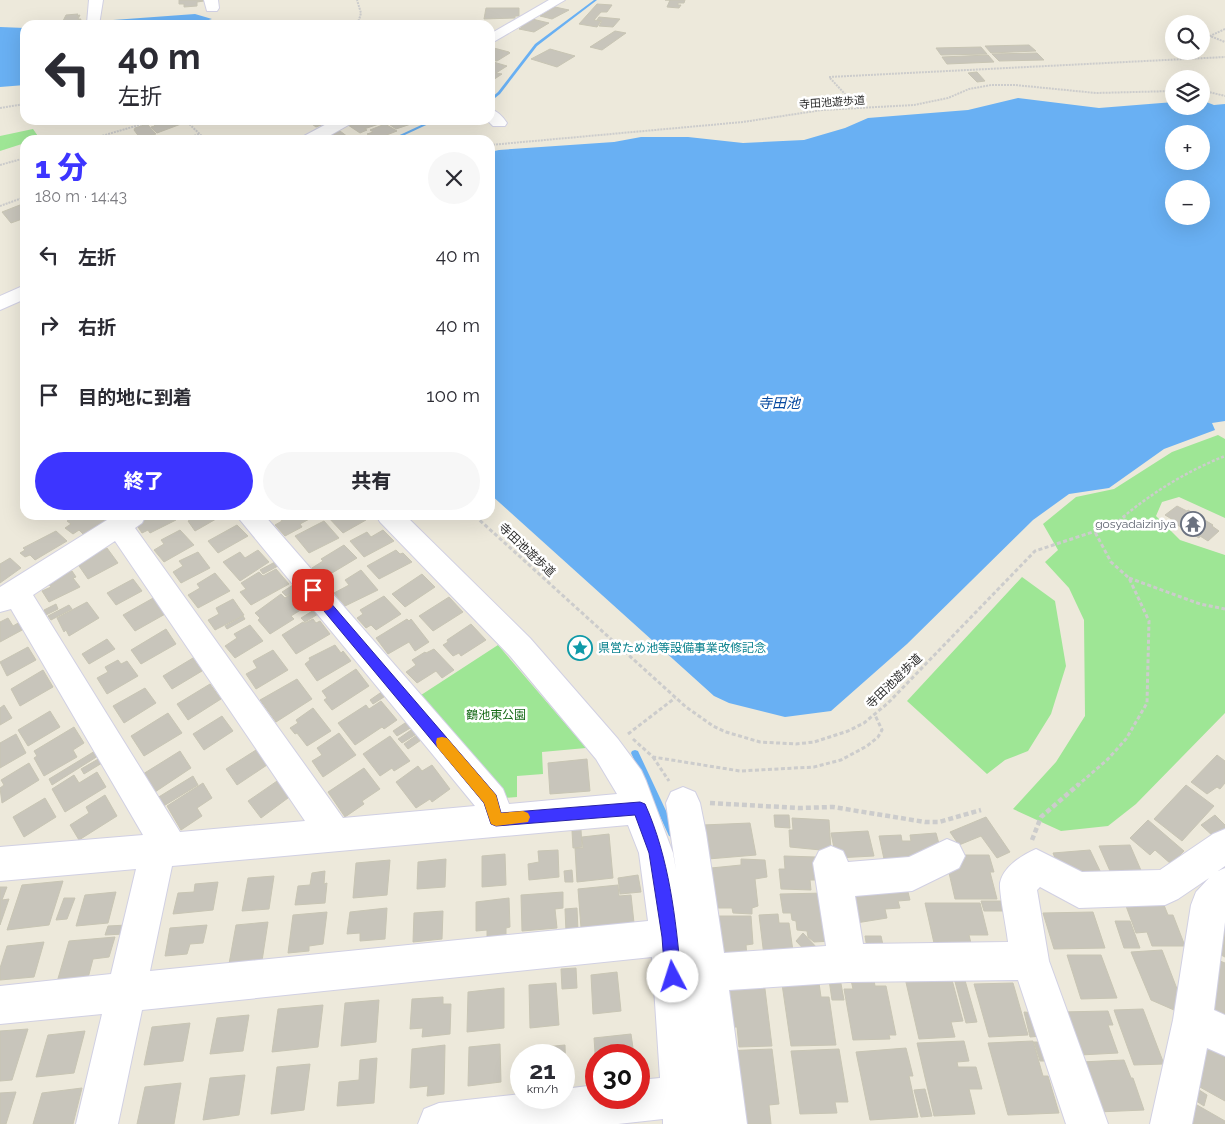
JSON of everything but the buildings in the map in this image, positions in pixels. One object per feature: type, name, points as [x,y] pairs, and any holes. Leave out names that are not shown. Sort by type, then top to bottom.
[{"type":"street","points":[[94,20],[96,0]]},
{"type":"street","points":[[495,37],[558,0]]},
{"type":"street","points":[[319,135],[337,125]]},
{"type":"street","points":[[0,304],[20,294]]},
{"type":"street","points":[[254,520],[491,800],[496,820]]},
{"type":"street","points":[[394,520],[617,742],[629,781],[656,853],[670,937],[683,1110],[438,1124]]},
{"type":"street","points":[[97,1124],[126,993],[164,850],[8,597],[127,521],[335,835]]},
{"type":"street","points":[[1,862],[164,850],[640,808]]},
{"type":"street","points":[[685,809],[708,973],[726,1124]]},
{"type":"street","points":[[1087,1124],[1030,961],[1018,884],[1036,866],[1079,890],[1165,887],[1225,846]]},
{"type":"street","points":[[848,963],[833,871],[912,874],[947,856]]},
{"type":"street","points":[[1171,1124],[1209,1028],[1209,905],[1223,890]]},
{"type":"street","points":[[0,1005],[670,937]]},
{"type":"street","points":[[708,973],[848,963],[1030,961]]},
{"type":"path","points":[[357,0],[361,12],[359,20]]},
{"type":"path","points":[[1225,29],[1210,36],[1225,42]]},
{"type":"path","points":[[859,108],[830,77],[1225,57]]},
{"type":"path","name":"寺田池遊歩道","points":[[495,145],[743,122],[822,110],[914,105],[948,98],[968,89],[992,85],[1096,93],[1165,92]]},
{"type":"path","points":[[1210,92],[1225,96]]},
{"type":"path","points":[[0,108],[20,105]]},
{"type":"path","points":[[105,135],[139,125]]},
{"type":"path","points":[[190,125],[199,134]]},
{"type":"path","points":[[0,165],[20,159]]},
{"type":"path","points":[[0,206],[20,199]]},
{"type":"path","name":"寺田池遊歩道","points":[[479,520],[675,698],[693,712],[724,732],[756,742],[789,744],[831,738],[863,724],[875,715],[903,689],[1035,551],[1114,525],[1137,505],[1201,465],[1225,456]]},
{"type":"path","points":[[1036,866],[1031,853],[1033,834],[1041,817],[1108,759],[1126,739],[1147,703],[1149,622],[1140,597],[1129,578],[1111,562],[1095,532]]},
{"type":"path","points":[[1129,578],[1200,604],[1225,609]]},
{"type":"path","points":[[617,742],[675,698]]},
{"type":"path","points":[[617,742],[653,757],[740,771],[814,767],[841,760],[878,738],[882,730],[875,715]]},
{"type":"path","points":[[685,809],[704,803],[799,808],[833,807],[925,822],[939,822],[981,810]]},
{"type":"green space","points":[[33,129],[37,135],[20,135],[20,145],[0,151],[0,136]]},
{"type":"green space","points":[[1218,435],[1225,439],[1225,518],[1179,497],[1162,502],[1156,516],[1180,540],[1225,555],[1225,713],[1136,804],[1108,826],[1061,831],[1013,809],[1056,762],[1085,716],[1084,620],[1069,588],[1045,562],[1058,550],[1043,524],[1076,497],[1114,489],[1172,452]]},
{"type":"green space","points":[[1022,577],[1055,601],[1066,666],[1051,714],[1028,751],[1005,760],[987,774],[907,701]]},
{"type":"green space","name":"鶴池東公園","points":[[498,645],[586,748],[542,752],[543,774],[517,776],[517,797],[505,798],[418,697]]},
{"type":"water","points":[[195,14],[212,19],[209,20],[113,20]]},
{"type":"water","points":[[0,27],[20,28],[20,85],[0,87]]},
{"type":"water","name":"寺田池","points":[[1018,98],[1099,108],[1165,103],[1165,115],[1210,115],[1210,103],[1225,104],[1225,421],[1212,423],[1215,430],[1164,449],[1109,488],[1069,494],[1033,520],[907,644],[831,711],[785,717],[729,703],[714,696],[495,499],[495,151],[614,142],[641,137],[688,137],[743,143],[804,140],[845,128],[868,118],[968,110]]},
{"type":"waterway","points":[[495,97],[536,45],[596,0]]},
{"type":"waterway","points":[[402,135],[424,125]]},
{"type":"waterway","points":[[635,753],[672,833]]},
{"type":"slow traffic","points":[[442,742],[491,800],[496,820],[523,817]]},
{"type":"place","name":"gosyadaizinjya","points":[[1193,524]]},
{"type":"place","name":"県営ため池等設備事業改修記念","points":[[580,648]]},
{"type":"route","points":[[313,590],[491,800],[496,820],[640,808],[656,853],[670,937],[673,977]]}]
